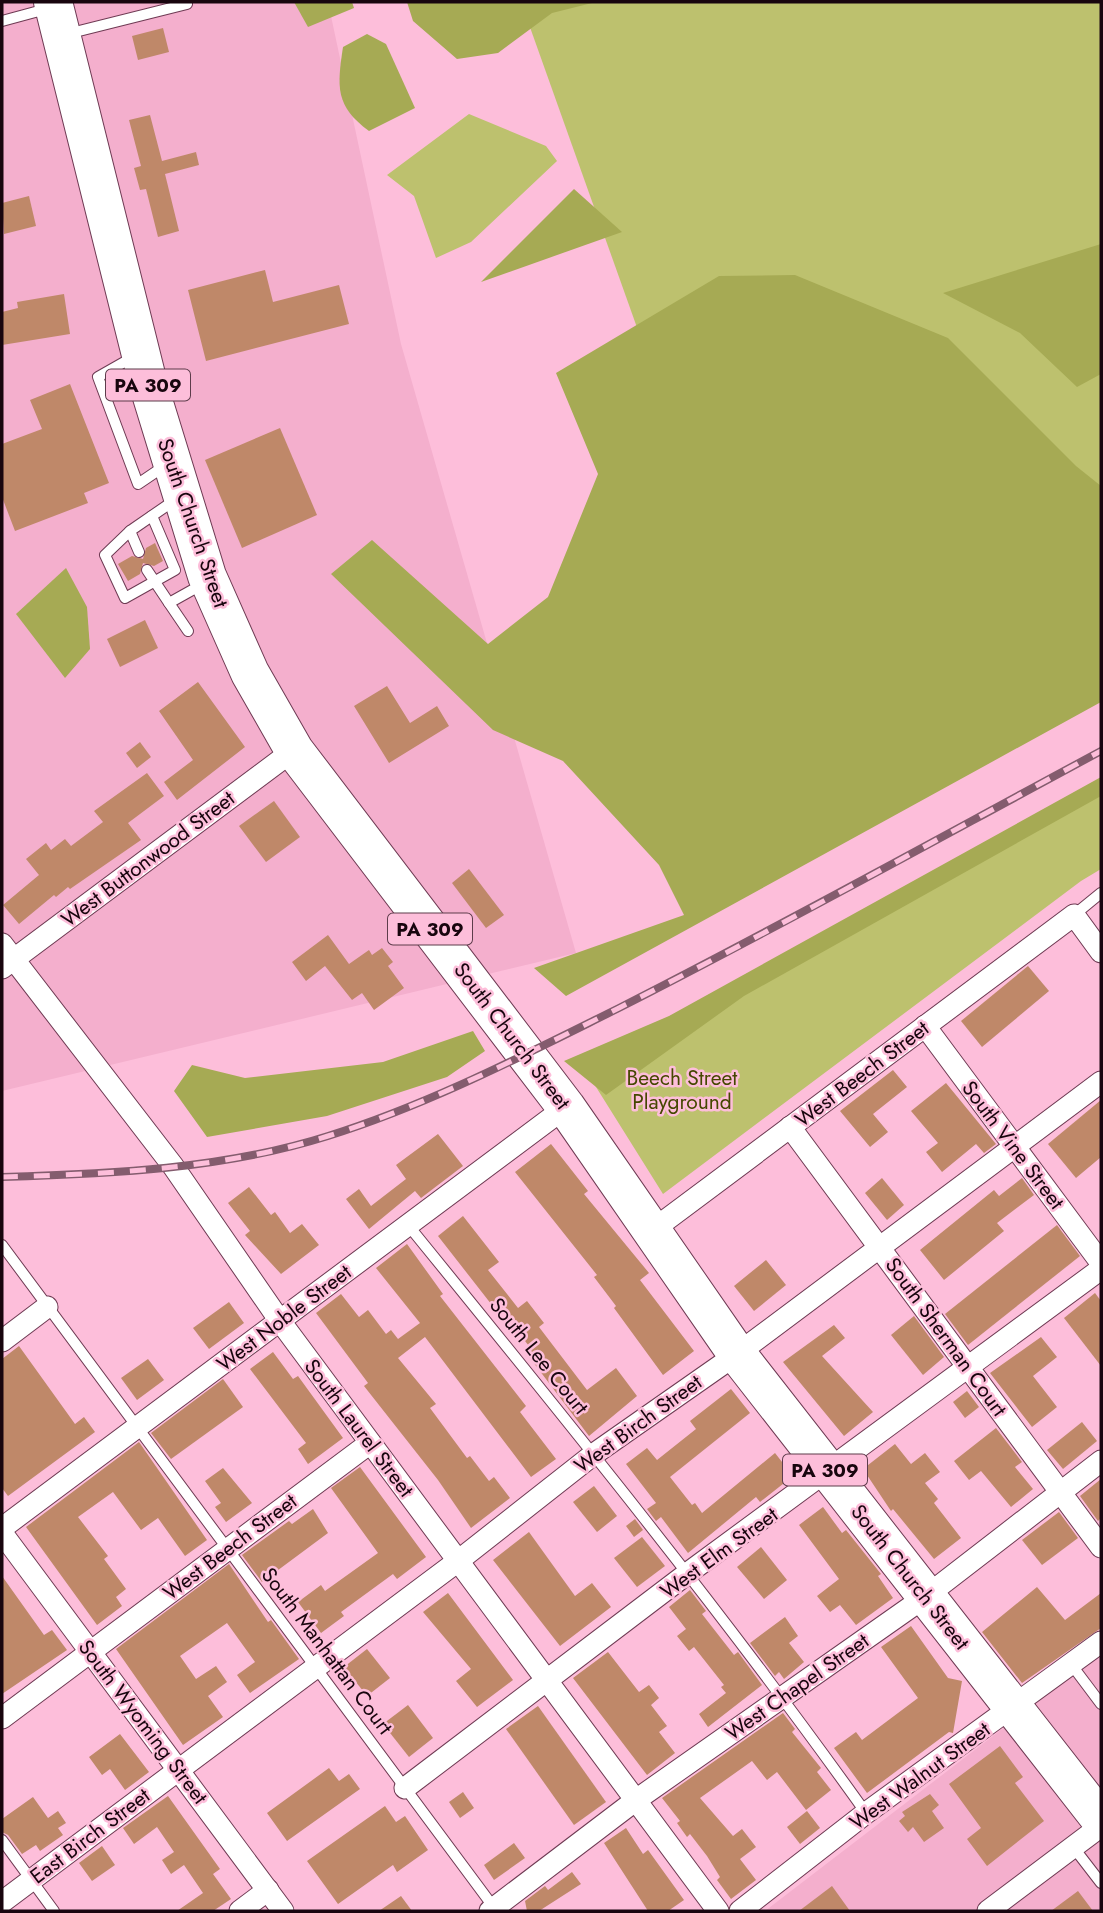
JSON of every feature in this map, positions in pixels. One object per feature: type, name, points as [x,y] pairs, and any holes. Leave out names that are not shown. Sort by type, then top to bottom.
[{"type":"highway","name":"South Church Street","points":[[56,15],[140,353],[168,491],[250,673],[294,750],[566,1107],[737,1354],[925,1597],[1014,1707],[1101,1823]]},
{"type":"street","name":"West Buttonwood Street","points":[[5,958],[294,750]]},
{"type":"street","points":[[1074,915],[1101,952]]},
{"type":"street","name":"West Beech Street","points":[[650,1232],[1074,915]]},
{"type":"street","name":"South Laurel Street","points":[[5,958],[173,1166],[280,1321],[718,1911]]},
{"type":"street","name":"South Vine Street","points":[[925,1026],[1101,1263]]},
{"type":"street","name":"West Birch Street","points":[[178,1770],[458,1561],[594,1454],[737,1354],[1101,1082]]},
{"type":"street","name":"West Noble Street","points":[[2,1530],[566,1107]]},
{"type":"street","name":"South Sherman Court","points":[[790,1127],[1101,1547]]},
{"type":"street","name":"West Elm Street","points":[[405,1788],[548,1682],[688,1573],[828,1473],[1101,1269]]},
{"type":"street","points":[[2,1340],[47,1307]]},
{"type":"street","name":"West Beech Street","points":[[2,1718],[370,1443]]},
{"type":"street","name":"West Chapel Street","points":[[494,1910],[636,1800],[925,1597],[1101,1461]]},
{"type":"street","name":"South Wyoming Street","points":[[2,1530],[283,1911]]},
{"type":"street","name":"West Walnut Street","points":[[740,1911],[866,1814],[1101,1642]]},
{"type":"street","name":"East Birch Street","points":[[2,1902],[178,1770]]},
{"type":"street","points":[[988,1911],[1074,1848],[1101,1823]]},
{"type":"street","points":[[240,1911],[268,1890]]},
{"type":"lane","points":[[2,21],[187,4]]},
{"type":"lane","points":[[140,353],[98,377],[138,484],[168,491]]},
{"type":"lane","points":[[168,491],[175,570],[125,598],[104,555],[168,491]]},
{"type":"lane","points":[[130,531],[139,552]]},
{"type":"lane","points":[[147,570],[153,583],[188,631]]},
{"type":"lane","points":[[169,603],[209,581]]},
{"type":"lane","points":[[1074,915],[1101,893]]},
{"type":"lane","name":"South Lee Court","points":[[408,1225],[688,1573],[783,1697],[866,1814]]},
{"type":"lane","name":"South Manhattan Court","points":[[2,1245],[494,1910]]},
{"type":"lane","points":[[1071,1664],[1101,1704]]},
{"type":"lane","points":[[2,1840],[54,1911]]},
{"type":"lane","points":[[1074,1848],[1101,1883]]},
{"type":"shaded area","points":[[2,2],[328,2],[401,344],[576,953],[2,1091]]},
{"type":"shaded area","points":[[1101,1653],[1101,1911],[765,1911]]},
{"type":"green space","points":[[294,2],[352,2],[354,8],[308,27]]},
{"type":"green space","points":[[407,2],[596,2],[552,13],[498,53],[457,59],[413,21]]},
{"type":"green space","points":[[521,2],[1101,2],[1101,687],[712,538]]},
{"type":"green space","points":[[367,34],[386,44],[415,108],[369,131],[344,104],[340,85],[343,47]]},
{"type":"green space","points":[[469,114],[546,146],[557,161],[471,242],[436,258],[414,196],[387,175]]},
{"type":"green space","points":[[574,189],[622,232],[481,282]]},
{"type":"green space","points":[[1101,244],[1101,374],[1077,387],[1020,333],[943,293]]},
{"type":"green space","points":[[795,275],[948,338],[1076,466],[1101,486],[1101,702],[566,996],[534,968],[684,915],[659,865],[563,761],[493,730],[331,574],[372,540],[488,644],[548,597],[598,474],[556,373],[719,276]]},
{"type":"green space","points":[[66,568],[87,607],[90,649],[65,678],[16,614]]},
{"type":"green space","points":[[1101,777],[1101,796],[744,996],[606,1095],[564,1061],[669,1016]]},
{"type":"green space","name":"Beech Street Playground","points":[[1101,790],[1101,869],[1081,881],[663,1194],[581,1063]]},
{"type":"green space","points":[[473,1031],[485,1051],[447,1077],[327,1116],[207,1137],[174,1091],[192,1065],[245,1078],[383,1062]]},
{"type":"building","points":[[163,28],[169,52],[138,60],[132,36]]},
{"type":"building","points":[[150,115],[162,161],[196,152],[199,165],[165,174],[179,231],[158,237],[146,189],[140,190],[134,168],[141,166],[129,120]]},
{"type":"building","points":[[29,196],[36,226],[4,234],[2,203]]},
{"type":"building","points":[[265,270],[273,302],[339,285],[349,324],[206,361],[188,290]]},
{"type":"building","points":[[64,294],[70,334],[2,345],[2,312],[18,308],[17,302]]},
{"type":"building","points":[[70,384],[109,483],[84,493],[88,503],[15,531],[2,497],[2,444],[42,429],[30,400]]},
{"type":"building","points":[[280,428],[317,515],[242,548],[205,460]]},
{"type":"building","points":[[155,543],[163,561],[154,566],[143,563],[140,574],[128,581],[118,564],[132,556],[143,559],[146,548]]},
{"type":"building","points":[[145,620],[158,648],[120,667],[107,639]]},
{"type":"building","points":[[198,682],[245,747],[177,800],[164,782],[193,760],[159,711]]},
{"type":"building","points":[[387,686],[410,723],[437,706],[449,726],[389,763],[354,706]]},
{"type":"building","points":[[140,742],[151,757],[137,768],[126,753]]},
{"type":"building","points":[[147,773],[164,796],[128,823],[141,840],[70,889],[68,887],[56,897],[54,895],[19,924],[3,905],[39,875],[26,859],[46,843],[51,850],[65,839],[71,846],[103,822],[94,811]]},
{"type":"building","points":[[274,801],[300,837],[266,862],[239,826]]},
{"type":"building","points":[[469,869],[504,915],[486,928],[452,883]]},
{"type":"building","points":[[328,935],[349,964],[369,950],[372,955],[382,948],[393,962],[388,966],[404,988],[374,1010],[362,993],[352,1000],[325,966],[306,981],[292,962]]},
{"type":"building","points":[[1028,966],[1049,991],[982,1047],[961,1021]]},
{"type":"building","points":[[893,1070],[907,1087],[873,1114],[888,1132],[870,1147],[840,1111]]},
{"type":"building","points":[[946,1083],[996,1144],[984,1153],[976,1144],[942,1172],[926,1152],[938,1143],[911,1111]]},
{"type":"building","points":[[1101,1100],[1101,1157],[1076,1178],[1048,1144]]},
{"type":"building","points":[[438,1134],[463,1166],[421,1198],[415,1191],[369,1229],[346,1199],[359,1189],[371,1206],[406,1179],[396,1165]]},
{"type":"building","points":[[551,1144],[588,1191],[584,1194],[649,1273],[640,1280],[694,1351],[663,1375],[614,1308],[616,1306],[594,1277],[597,1275],[515,1172]]},
{"type":"building","points":[[882,1178],[904,1205],[887,1220],[865,1193]]},
{"type":"building","points":[[1022,1178],[1034,1195],[997,1223],[1004,1231],[944,1280],[920,1250],[994,1190],[999,1196]]},
{"type":"building","points":[[249,1187],[271,1215],[275,1212],[290,1233],[302,1224],[319,1245],[281,1274],[245,1235],[250,1231],[228,1203]]},
{"type":"building","points":[[463,1216],[499,1262],[488,1270],[518,1308],[527,1301],[544,1323],[539,1327],[587,1390],[616,1368],[637,1396],[589,1436],[527,1354],[532,1350],[498,1306],[495,1309],[438,1236]]},
{"type":"building","points":[[1057,1225],[1080,1256],[968,1345],[945,1314]]},
{"type":"building","points":[[407,1244],[443,1294],[440,1296],[526,1406],[520,1412],[556,1459],[531,1477],[425,1337],[398,1358],[436,1404],[430,1408],[467,1458],[470,1456],[489,1481],[494,1477],[510,1498],[471,1528],[438,1480],[364,1386],[368,1383],[316,1313],[341,1294],[359,1317],[368,1310],[386,1334],[391,1330],[398,1339],[420,1323],[376,1268]]},
{"type":"building","points":[[766,1260],[786,1285],[754,1311],[734,1286]]},
{"type":"building","points":[[1095,1293],[1101,1301],[1101,1366],[1064,1318]]},
{"type":"building","points":[[229,1302],[244,1323],[209,1349],[193,1328]]},
{"type":"building","points":[[914,1316],[944,1357],[923,1375],[891,1335]]},
{"type":"building","points":[[834,1325],[845,1338],[822,1356],[873,1412],[844,1436],[783,1362]]},
{"type":"building","points":[[1041,1337],[1057,1357],[1033,1376],[1057,1407],[1032,1427],[990,1373]]},
{"type":"building","points":[[19,1346],[75,1424],[84,1417],[95,1432],[8,1496],[2,1488],[2,1359]]},
{"type":"building","points":[[273,1352],[293,1379],[298,1376],[343,1438],[308,1464],[298,1449],[306,1443],[250,1369]]},
{"type":"building","points":[[148,1359],[164,1380],[137,1400],[121,1378]]},
{"type":"building","points":[[223,1379],[243,1407],[171,1459],[151,1433]]},
{"type":"building","points":[[731,1389],[750,1413],[670,1477],[692,1505],[695,1503],[702,1513],[775,1453],[793,1476],[760,1502],[756,1497],[688,1553],[661,1517],[656,1521],[647,1509],[656,1503],[626,1464],[647,1448],[657,1460],[696,1429],[690,1421]]},
{"type":"building","points":[[967,1391],[979,1407],[965,1418],[953,1402]]},
{"type":"building","points":[[1082,1422],[1097,1441],[1063,1469],[1047,1450]]},
{"type":"building","points":[[996,1428],[1022,1462],[1015,1467],[1033,1489],[1011,1507],[981,1471],[969,1480],[954,1461]]},
{"type":"building","points":[[139,1442],[207,1540],[185,1556],[158,1518],[141,1530],[113,1492],[78,1517],[108,1556],[104,1559],[126,1589],[116,1597],[122,1606],[97,1625],[26,1527]]},
{"type":"building","points":[[895,1444],[911,1464],[925,1453],[940,1472],[925,1483],[938,1499],[934,1503],[961,1538],[934,1559],[893,1509],[891,1511],[863,1469]]},
{"type":"building","points":[[360,1467],[426,1557],[397,1579],[393,1574],[341,1612],[344,1616],[321,1633],[298,1602],[321,1585],[325,1591],[378,1553],[331,1488]]},
{"type":"building","points":[[223,1468],[252,1503],[226,1522],[215,1507],[221,1503],[205,1481]]},
{"type":"building","points":[[1101,1479],[1101,1518],[1098,1521],[1080,1496]]},
{"type":"building","points":[[594,1486],[617,1516],[597,1532],[573,1502]]},
{"type":"building","points":[[823,1507],[842,1533],[846,1530],[881,1574],[878,1576],[893,1598],[856,1625],[840,1605],[830,1612],[817,1596],[839,1579],[799,1525]]},
{"type":"building","points":[[313,1509],[328,1533],[262,1582],[242,1555],[289,1521],[292,1524]]},
{"type":"building","points":[[1059,1512],[1078,1538],[1042,1565],[1022,1540]]},
{"type":"building","points":[[635,1519],[643,1530],[634,1537],[626,1526]]},
{"type":"building","points":[[529,1532],[575,1596],[592,1583],[611,1607],[560,1646],[493,1560]]},
{"type":"building","points":[[642,1537],[665,1566],[637,1587],[614,1558]]},
{"type":"building","points":[[761,1547],[787,1580],[764,1599],[737,1567]]},
{"type":"building","points":[[229,1564],[268,1622],[271,1620],[299,1659],[250,1693],[237,1675],[255,1662],[227,1623],[180,1656],[196,1679],[216,1666],[227,1682],[208,1696],[223,1717],[183,1745],[116,1649]]},
{"type":"building","points":[[2,1576],[44,1635],[52,1630],[67,1650],[2,1694]]},
{"type":"building","points":[[1037,1587],[1065,1620],[1101,1593],[1101,1628],[1022,1683],[982,1632]]},
{"type":"building","points":[[690,1590],[706,1611],[702,1614],[734,1655],[738,1652],[762,1685],[708,1727],[699,1714],[726,1693],[721,1687],[724,1685],[694,1647],[689,1651],[677,1636],[686,1629],[669,1607]]},
{"type":"building","points":[[448,1593],[513,1680],[477,1707],[456,1681],[471,1669],[423,1612]]},
{"type":"building","points":[[785,1617],[798,1636],[789,1643],[804,1662],[784,1679],[779,1672],[775,1676],[750,1643]]},
{"type":"building","points":[[911,1626],[948,1678],[962,1681],[953,1733],[949,1732],[867,1793],[834,1748],[856,1732],[862,1740],[918,1698],[881,1647]]},
{"type":"building","points":[[367,1649],[390,1678],[367,1696],[344,1667]]},
{"type":"building","points":[[608,1652],[639,1692],[649,1685],[659,1698],[651,1705],[667,1726],[659,1732],[675,1753],[647,1775],[573,1678]]},
{"type":"building","points":[[408,1705],[433,1738],[409,1757],[383,1724]]},
{"type":"building","points":[[538,1706],[606,1802],[574,1825],[506,1729]]},
{"type":"building","points":[[783,1713],[795,1729],[792,1732],[821,1768],[817,1772],[831,1790],[806,1810],[777,1772],[767,1780],[752,1761],[700,1798],[733,1836],[742,1829],[756,1847],[740,1859],[756,1880],[731,1899],[717,1880],[720,1877],[707,1856],[690,1834],[687,1837],[677,1823],[680,1821],[662,1798]]},
{"type":"building","points":[[120,1734],[149,1772],[125,1790],[110,1769],[102,1775],[89,1757]]},
{"type":"building","points":[[1000,1746],[1023,1777],[1015,1783],[1044,1821],[987,1866],[967,1839],[981,1828],[949,1784]]},
{"type":"building","points":[[329,1768],[339,1781],[349,1774],[360,1789],[287,1841],[267,1813]]},
{"type":"building","points":[[463,1792],[474,1808],[460,1818],[449,1802]]},
{"type":"building","points":[[930,1794],[939,1805],[932,1811],[944,1828],[924,1842],[913,1827],[908,1832],[899,1821],[905,1816],[902,1812]]},
{"type":"building","points":[[168,1796],[220,1869],[213,1874],[231,1899],[213,1911],[177,1911],[203,1893],[184,1865],[171,1874],[162,1860],[174,1852],[157,1827],[134,1844],[123,1828]]},
{"type":"building","points":[[33,1797],[48,1818],[58,1811],[66,1823],[58,1828],[63,1835],[40,1851],[36,1845],[22,1854],[8,1835],[2,1832],[2,1819]]},
{"type":"building","points":[[385,1806],[396,1822],[405,1816],[428,1850],[397,1872],[393,1865],[338,1904],[307,1861]]},
{"type":"building","points":[[807,1811],[820,1828],[800,1844],[787,1827]]},
{"type":"building","points":[[626,1828],[643,1854],[648,1850],[684,1900],[668,1911],[648,1911],[604,1843]]},
{"type":"building","points":[[514,1843],[525,1858],[494,1880],[484,1865]]},
{"type":"building","points":[[102,1846],[115,1865],[92,1881],[79,1863]]},
{"type":"building","points":[[572,1872],[581,1884],[539,1911],[527,1911],[525,1901],[545,1886],[548,1890]]},
{"type":"building","points":[[832,1886],[850,1911],[799,1911]]},
{"type":"building","points":[[1078,1891],[1093,1911],[1051,1911]]},
{"type":"building","points":[[401,1896],[412,1911],[379,1911]]},
{"type":"railway","points":[[2,1177],[84,1174],[208,1163],[289,1147],[403,1109],[512,1061],[680,977],[1101,751]]}]
